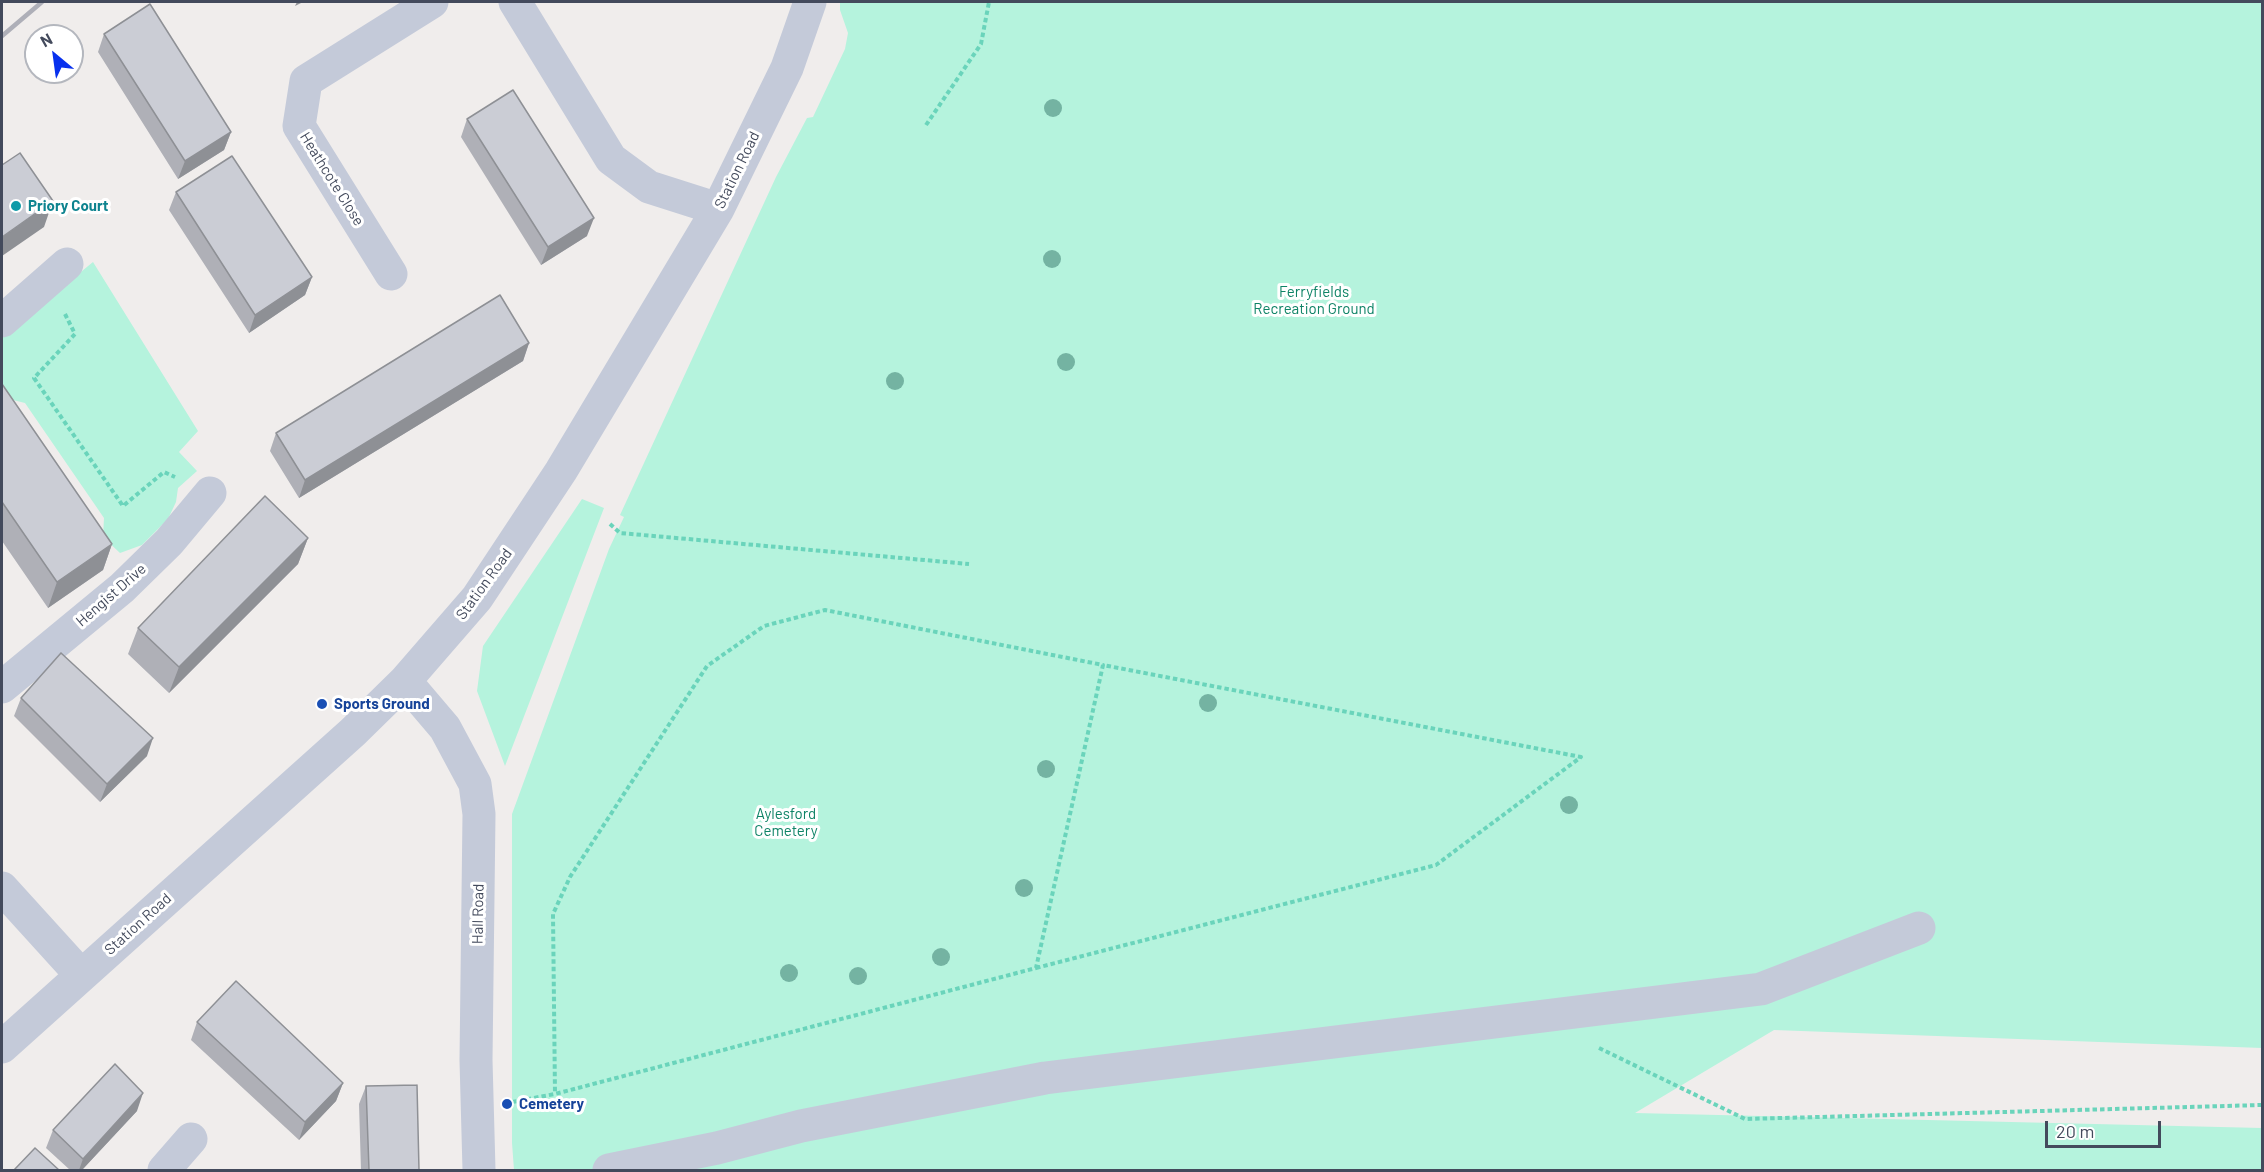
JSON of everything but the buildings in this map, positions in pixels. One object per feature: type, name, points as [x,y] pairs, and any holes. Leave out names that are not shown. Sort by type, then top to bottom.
[{"type":"street","name":"Heathcote Close","points":[[391,274],[299,126],[306,81],[432,2]]},
{"type":"street","points":[[515,2],[611,159],[649,187],[718,209]]},
{"type":"street","name":"Station Road","points":[[2,1047],[353,732],[405,681],[477,598],[555,481],[718,209],[787,68],[810,2]]},
{"type":"street","points":[[2,321],[58,272]]},
{"type":"street","name":"Hengist Drive","points":[[3,681],[122,588],[169,542],[210,493]]},
{"type":"street","points":[[102,559],[122,588]]},
{"type":"street","name":"Hall Road","points":[[405,681],[445,728],[475,784],[479,814],[476,1060],[479,1170]]},
{"type":"street","points":[[2,888],[81,975]]},
{"type":"street","points":[[609,1170],[717,1148],[801,1126],[1045,1078],[1761,989],[1919,928]]},
{"type":"street","points":[[164,1170],[191,1139]]},
{"type":"path","points":[[926,125],[981,44],[989,2]]},
{"type":"path","points":[[58,272],[75,334],[34,378],[123,506],[164,472],[210,493]]},
{"type":"path","points":[[610,524],[620,533],[969,564]]},
{"type":"path","points":[[825,610],[1103,665],[1581,757],[1436,865],[555,1094],[553,914],[570,878],[707,666],[764,626],[825,610]]},
{"type":"path","points":[[1036,968],[1103,665]]},
{"type":"path","points":[[1555,1015],[1570,1034],[1745,1119],[2262,1105]]},
{"type":"green space","points":[[840,2],[2262,2],[2262,1048],[1774,1030],[1635,1113],[2262,1128],[2262,1170],[514,1170],[512,1143],[512,814],[609,549],[624,517],[620,515],[776,177],[807,118],[813,117],[845,49],[848,33],[840,10]]},
{"type":"green space","points":[[93,262],[198,431],[179,452],[197,471],[178,488],[176,502],[168,519],[142,545],[120,553],[103,537],[104,518],[25,403],[9,399],[2,386],[2,339],[5,334]]},
{"type":"green space","points":[[582,499],[604,508],[505,766],[477,691],[483,646]]},
{"type":"railway","points":[[2,36],[42,2]]},
{"type":"place","name":"Priory Court","points":[[16,206]]},
{"type":"place","name":"Sports Ground","points":[[322,704]]},
{"type":"place","name":"Cemetery","points":[[507,1104]]},
{"type":"park label","name":"Ferryfields Recreation Ground","points":[[1314,300]]},
{"type":"park label","name":"Aylesford Cemetery","points":[[786,822]]}]
